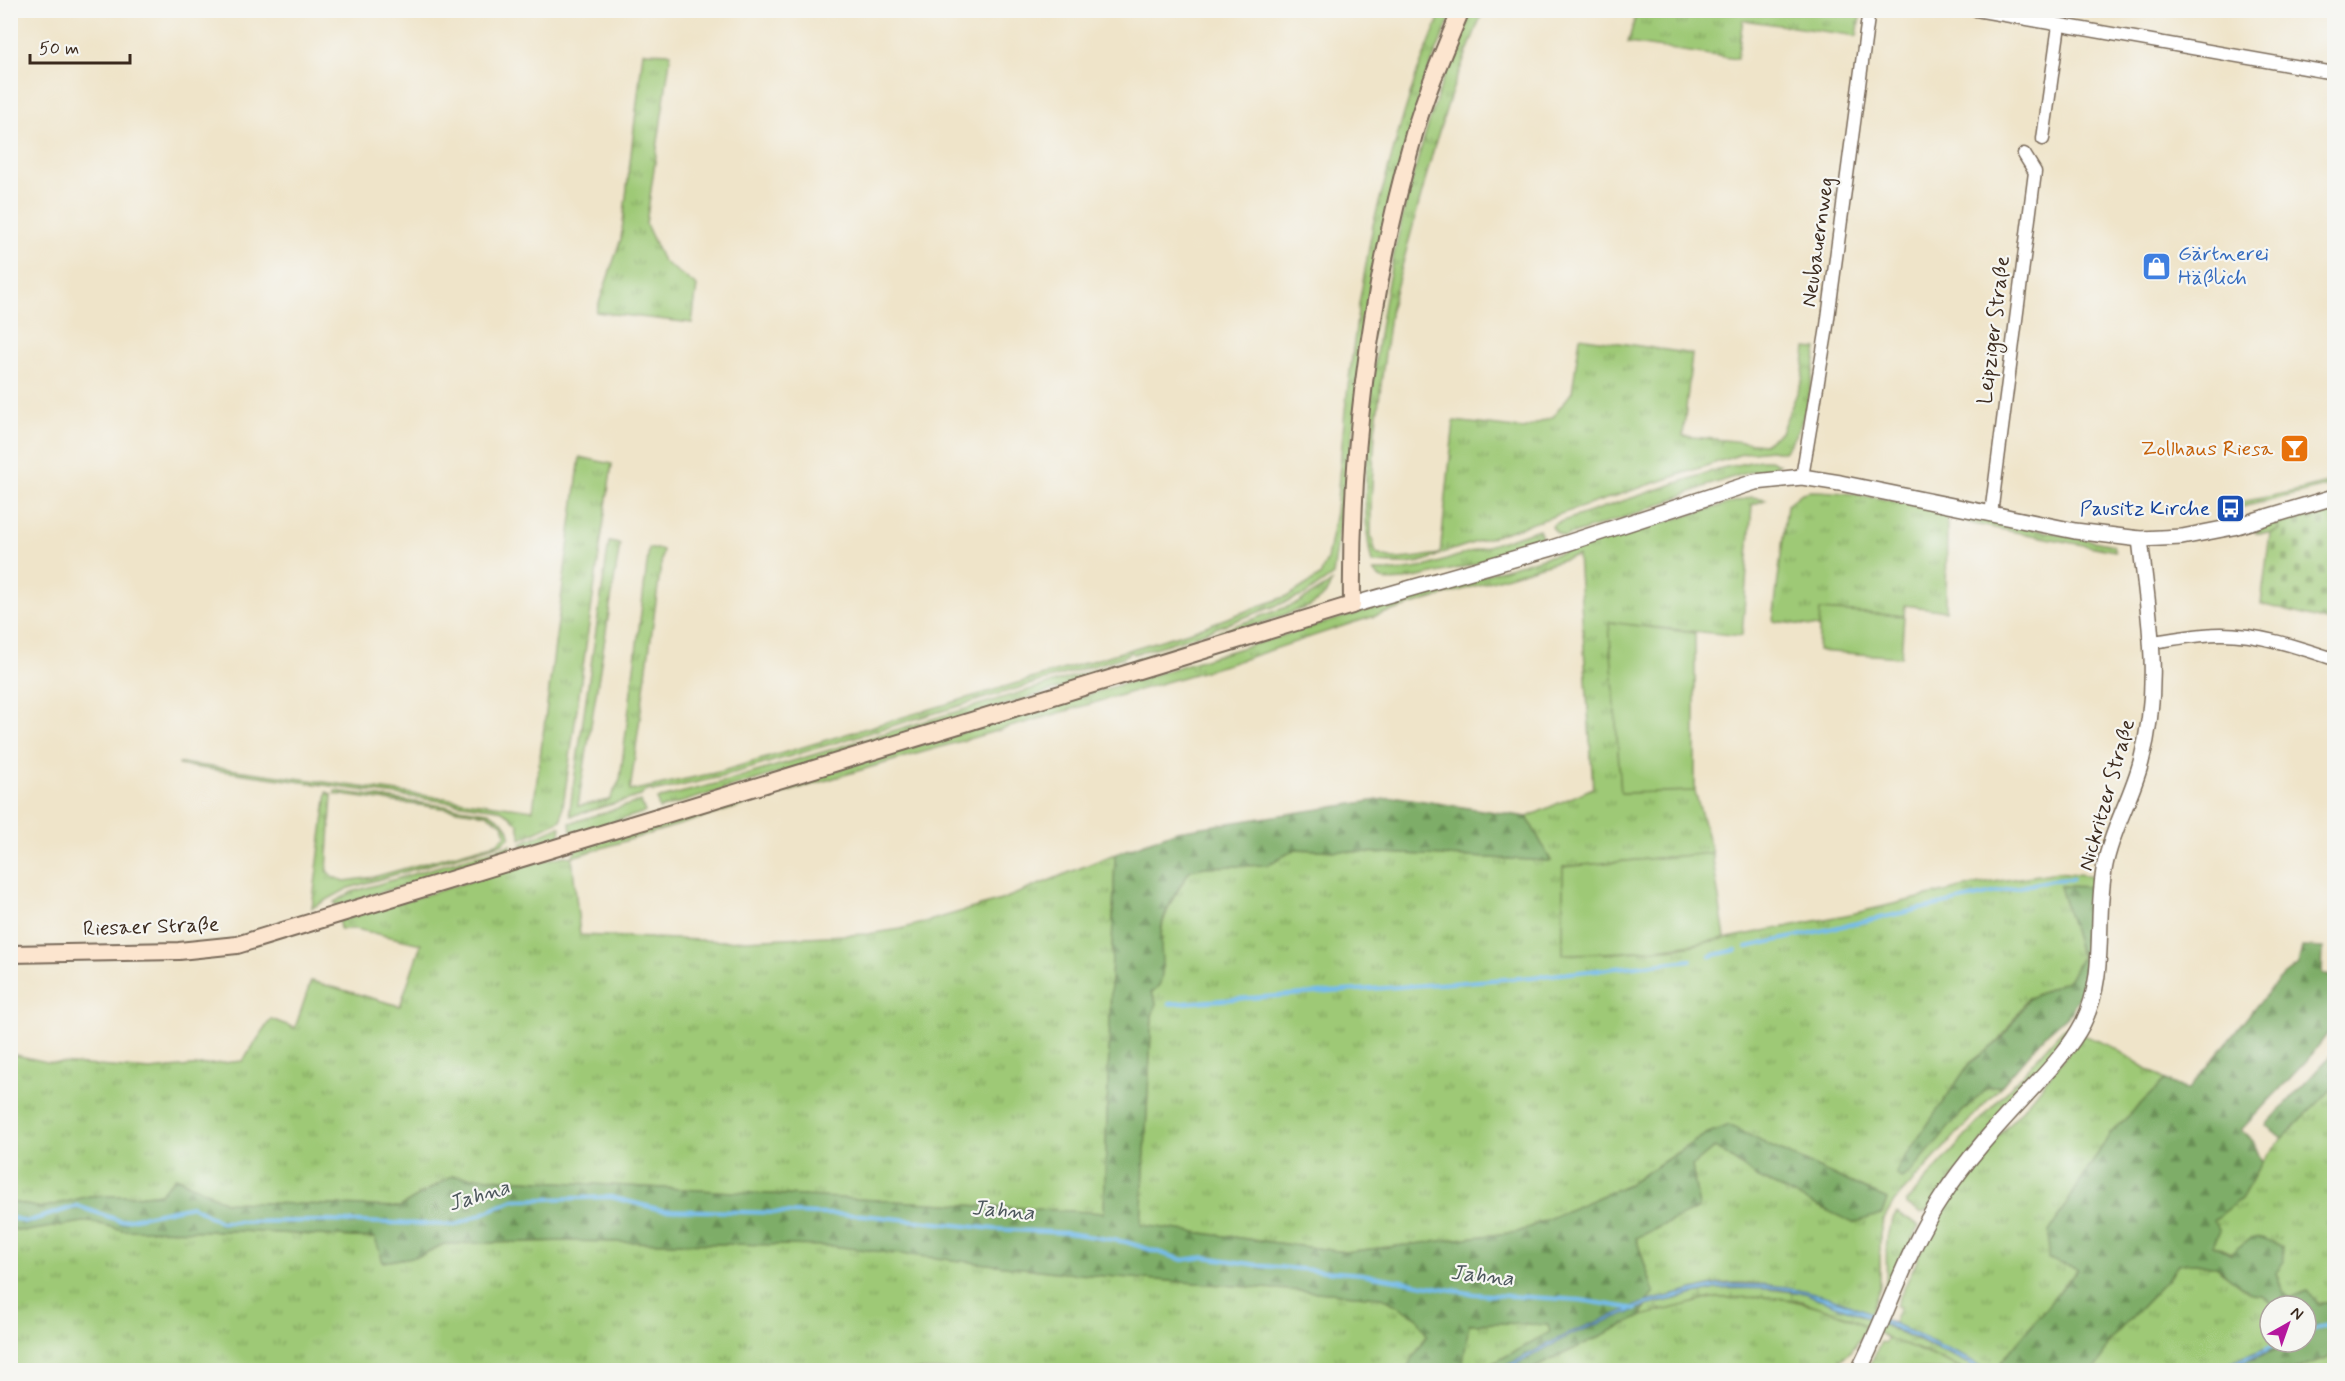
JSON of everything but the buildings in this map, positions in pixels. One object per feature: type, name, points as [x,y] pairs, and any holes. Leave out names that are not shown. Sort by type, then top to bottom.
[{"type":"main road","points":[[1352,605],[1353,513],[1362,404],[1376,303],[1390,226],[1433,76],[1461,10]]},
{"type":"main road","name":"Riesaer Straße","points":[[10,954],[216,949],[237,945],[1352,605]]},
{"type":"street","name":"Neubauernweg","points":[[1802,477],[1826,333],[1869,10]]},
{"type":"street","points":[[1976,10],[2334,73]]},
{"type":"street","points":[[2043,139],[2059,25]]},
{"type":"street","name":"Leipziger Straße","points":[[1991,514],[2035,172],[2024,154]]},
{"type":"street","points":[[1352,605],[1552,548],[1755,482],[1802,477],[2098,535],[2140,539],[2182,537],[2233,527],[2334,496]]},
{"type":"street","name":"Nickritzer Straße","points":[[1859,1371],[1926,1222],[1942,1197],[1998,1125],[2048,1071],[2083,1024],[2094,993],[2099,958],[2100,907],[2105,865],[2136,780],[2151,717],[2154,691],[2152,642],[2140,539]]},
{"type":"street","points":[[2152,642],[2220,634],[2247,635],[2334,658]]},
{"type":"green space","points":[[1637,10],[1861,11],[1857,36],[1743,20],[1737,59],[1628,43]]},
{"type":"green space","points":[[1442,11],[1453,11],[1426,77],[1356,410],[1333,575],[1305,595],[1194,636],[1134,654],[1131,652],[1123,657],[721,777],[644,792],[641,796],[571,816],[570,809],[609,542],[620,544],[578,806],[609,800],[620,780],[649,548],[663,550],[630,791],[719,772],[1192,631],[1290,595],[1320,576],[1327,559],[1336,512],[1345,410],[1359,304],[1373,225],[1417,73]]},
{"type":"green space","points":[[1468,11],[1483,11],[1453,88],[1435,144],[1391,307],[1375,431],[1371,535],[1376,553],[1399,559],[1440,554],[1416,563],[1372,563],[1366,516],[1368,437],[1380,327],[1415,167]]},
{"type":"green space","points":[[643,52],[671,53],[646,224],[663,261],[697,286],[692,323],[596,312],[621,239]]},
{"type":"green space","points":[[1580,337],[1692,354],[1683,436],[1764,444],[1781,432],[1802,381],[1806,348],[1817,349],[1804,416],[1784,452],[1770,450],[1745,453],[1440,554],[1454,421],[1524,429],[1553,417],[1572,392]]},
{"type":"green space","points":[[580,457],[612,464],[561,820],[521,839],[518,824],[498,809],[179,765],[179,763],[221,768],[533,810]]},
{"type":"green space","points":[[1770,460],[1779,464],[1769,469],[1746,473],[1709,485],[1638,513],[1564,537],[1552,527],[1554,524],[1722,468]]},
{"type":"green space","points":[[2331,482],[2331,486],[2225,511],[2225,505]]},
{"type":"green space","points":[[1810,491],[1862,495],[1947,512],[1946,611],[1905,605],[1904,616],[1821,610],[1819,627],[1773,621],[1787,505],[1802,493]]},
{"type":"green space","points":[[1751,497],[1767,499],[1752,505],[1742,636],[1610,623],[1621,793],[1695,791],[1712,853],[1563,867],[1563,954],[1617,953],[1677,948],[1851,914],[1974,885],[2058,872],[2095,876],[2094,887],[2060,886],[2081,957],[2069,980],[2028,998],[2000,1040],[1969,1064],[1962,1112],[1987,1087],[2002,1085],[1894,1202],[1883,1221],[1880,1234],[1880,1287],[1870,1314],[1793,1289],[1753,1283],[1713,1285],[1646,1302],[1654,1292],[1636,1238],[1699,1208],[1692,1166],[1715,1147],[1757,1177],[1800,1196],[1882,1214],[1887,1199],[1729,1125],[1706,1134],[1629,1184],[1518,1232],[1345,1252],[1141,1225],[1152,1016],[1156,1003],[1151,993],[1162,973],[1160,944],[1163,922],[1171,902],[1190,870],[1205,867],[1267,865],[1296,849],[1551,861],[1527,817],[1593,788],[1578,555],[1352,623],[1232,663],[854,772],[572,857],[576,849],[1440,588]]},
{"type":"green space","points":[[2334,505],[2334,512],[2309,520],[2307,515],[2278,524],[2279,530],[2270,533],[2256,533],[2255,531],[2277,521]]},
{"type":"green space","points":[[2334,512],[2334,623],[2261,604],[2270,533],[2279,530],[2277,525],[2308,515],[2310,520]]},
{"type":"green space","points":[[1967,516],[2113,545],[2115,551],[1963,522]]},
{"type":"green space","points":[[1539,529],[1542,538],[1540,544],[1464,567],[1405,580],[1387,581],[1373,571],[1399,571],[1425,567]]},
{"type":"green space","points":[[1332,582],[1325,595],[1310,606],[1137,666],[1135,659],[1298,603]]},
{"type":"green space","points":[[1820,610],[1904,616],[1901,657],[1818,651]]},
{"type":"green space","points":[[1609,622],[1695,633],[1695,791],[1621,793]]},
{"type":"green space","points":[[1125,661],[1127,668],[659,809],[657,799],[723,782]]},
{"type":"green space","points":[[335,791],[488,812],[506,825],[510,837],[501,844],[349,888],[312,908],[327,792],[332,795],[327,871],[333,877],[345,881],[374,877],[497,843],[506,835],[503,825],[487,814],[335,794]]},
{"type":"green space","points":[[1398,797],[1527,817],[1551,861],[1296,849],[1267,865],[1205,867],[1190,870],[1163,921],[1161,929],[1162,977],[1159,986],[1151,993],[1156,1003],[1152,1016],[1141,1225],[1345,1252],[1518,1232],[1629,1184],[1706,1134],[1729,1125],[1887,1199],[1882,1214],[1853,1223],[1757,1177],[1715,1147],[1692,1166],[1699,1208],[1636,1238],[1654,1293],[1646,1302],[1642,1316],[1530,1370],[1481,1370],[1550,1332],[1548,1325],[1469,1324],[1462,1370],[1406,1370],[1427,1335],[1417,1317],[1382,1297],[1065,1273],[832,1246],[567,1241],[444,1244],[419,1256],[383,1262],[375,1238],[239,1231],[123,1230],[89,1221],[27,1231],[11,1229],[11,1202],[41,1208],[90,1196],[137,1196],[161,1193],[175,1177],[225,1202],[400,1207],[452,1176],[1104,1213],[1115,854],[1177,831]]},
{"type":"green space","points":[[641,801],[645,812],[575,834],[571,831],[570,823]]},
{"type":"green space","points":[[561,827],[557,838],[525,849],[521,843]]},
{"type":"green space","points":[[511,845],[511,853],[342,904],[336,905],[334,902],[352,892]]},
{"type":"green space","points":[[1712,853],[1725,938],[1644,950],[1563,954],[1563,867]]},
{"type":"green space","points":[[1115,854],[1104,1213],[452,1176],[400,1207],[225,1202],[176,1177],[162,1193],[137,1196],[90,1196],[41,1208],[11,1202],[11,1054],[47,1062],[150,1070],[243,1061],[271,1019],[295,1028],[311,981],[400,1006],[421,944],[356,929],[340,929],[339,921],[530,863],[565,856],[572,857],[580,935],[724,941],[868,934],[901,929],[1001,900]]},
{"type":"green space","points":[[2060,886],[2094,887],[2092,958],[2084,987],[2071,1012],[2046,1034],[2002,1085],[1987,1088],[1962,1112],[1910,1173],[1901,1178],[1896,1174],[1899,1166],[1969,1064],[2001,1040],[2029,998],[2069,980],[2081,957]]},
{"type":"green space","points":[[2302,947],[2323,948],[2322,973],[2334,978],[2334,1025],[2310,1057],[2241,1130],[2253,1141],[2262,1162],[2241,1199],[2213,1221],[2220,1231],[2213,1245],[2230,1254],[2249,1240],[2260,1237],[2282,1247],[2284,1261],[2276,1273],[2286,1294],[2252,1294],[2215,1267],[2197,1263],[2178,1264],[2167,1280],[2108,1342],[2095,1370],[2009,1370],[2001,1362],[2078,1269],[2048,1259],[2049,1232],[2110,1134],[2165,1080],[2187,1090],[2280,979],[2298,965]]},
{"type":"green space","points":[[2064,1028],[2072,1029],[1927,1210],[1921,1213],[1907,1205],[1906,1202]]},
{"type":"green space","points":[[2083,1035],[2111,1046],[2165,1080],[2110,1134],[2079,1268],[2001,1362],[2009,1370],[1986,1370],[1967,1358],[1893,1325],[1900,1307],[1896,1306],[1937,1216],[1978,1159]]},
{"type":"green space","points":[[2334,1052],[2334,1087],[2282,1138],[2266,1125]]},
{"type":"green space","points":[[2334,1087],[2334,1302],[2318,1303],[2318,1294],[2286,1294],[2276,1273],[2213,1245],[2212,1221],[2241,1199],[2262,1162],[2282,1138]]},
{"type":"green space","points":[[1897,1213],[1919,1226],[1885,1301],[1881,1300],[1885,1289],[1888,1234]]},
{"type":"green space","points":[[89,1221],[123,1230],[239,1231],[376,1238],[383,1262],[419,1256],[444,1244],[567,1241],[832,1246],[1065,1273],[1382,1297],[1417,1317],[1427,1335],[1406,1370],[11,1370],[11,1229],[27,1231]]},
{"type":"green space","points":[[2197,1263],[2215,1267],[2251,1294],[2258,1295],[2258,1351],[2212,1370],[2095,1370],[2108,1342],[2167,1280],[2178,1264]]},
{"type":"green space","points":[[1757,1288],[1804,1293],[1836,1304],[1966,1362],[1979,1370],[1966,1370],[1892,1340],[1847,1316],[1801,1301],[1770,1297],[1712,1298],[1642,1316],[1646,1306],[1715,1289]]},
{"type":"green space","points":[[1770,1297],[1820,1307],[1866,1326],[1856,1345],[1831,1370],[1530,1370],[1642,1316],[1712,1298]]},
{"type":"green space","points":[[2334,1302],[2334,1355],[2294,1370],[2225,1370],[2265,1354],[2318,1354],[2318,1304]]},
{"type":"green space","points":[[1468,1324],[1548,1325],[1551,1332],[1481,1370],[1462,1370]]},
{"type":"green space","points":[[1888,1337],[1966,1370],[1867,1370],[1881,1342],[1885,1343]]},
{"type":"green space","points":[[2334,1355],[2334,1370],[2294,1370]]},
{"type":"water","points":[[1715,1285],[1767,1285],[1800,1290],[1849,1304],[1967,1358],[1986,1370],[1979,1370],[1868,1317],[1804,1293],[1778,1289],[1735,1288],[1715,1289],[1646,1306],[1570,1335],[1506,1370],[1498,1370],[1569,1333],[1646,1302]]},
{"type":"water","points":[[2258,1351],[2258,1354],[2262,1354],[2225,1370],[2212,1370]]},
{"type":"waterway","points":[[1747,947],[2052,880],[2073,879]]},
{"type":"waterway","points":[[1710,956],[1736,950]]},
{"type":"waterway","points":[[1169,1004],[1532,977],[1691,960]]},
{"type":"waterway","name":"Jahna","points":[[10,1217],[26,1222],[77,1206],[121,1221],[192,1206],[220,1222],[325,1221],[456,1225],[514,1200],[611,1197],[662,1210],[862,1215],[994,1229],[1068,1233],[1126,1242],[1183,1260],[1205,1257],[1264,1266],[1362,1274],[1475,1294],[1580,1300],[1636,1309]]},
{"type":"waterway","name":"Jahna","points":[[2318,1328],[2334,1322]]},
{"type":"place","name":"Gärtnerei Häßlich","points":[[2157,266]]},
{"type":"place","name":"Zollhaus Riesa","points":[[2294,449]]},
{"type":"place","name":"Pausitz Kirche","points":[[2231,509]]}]
